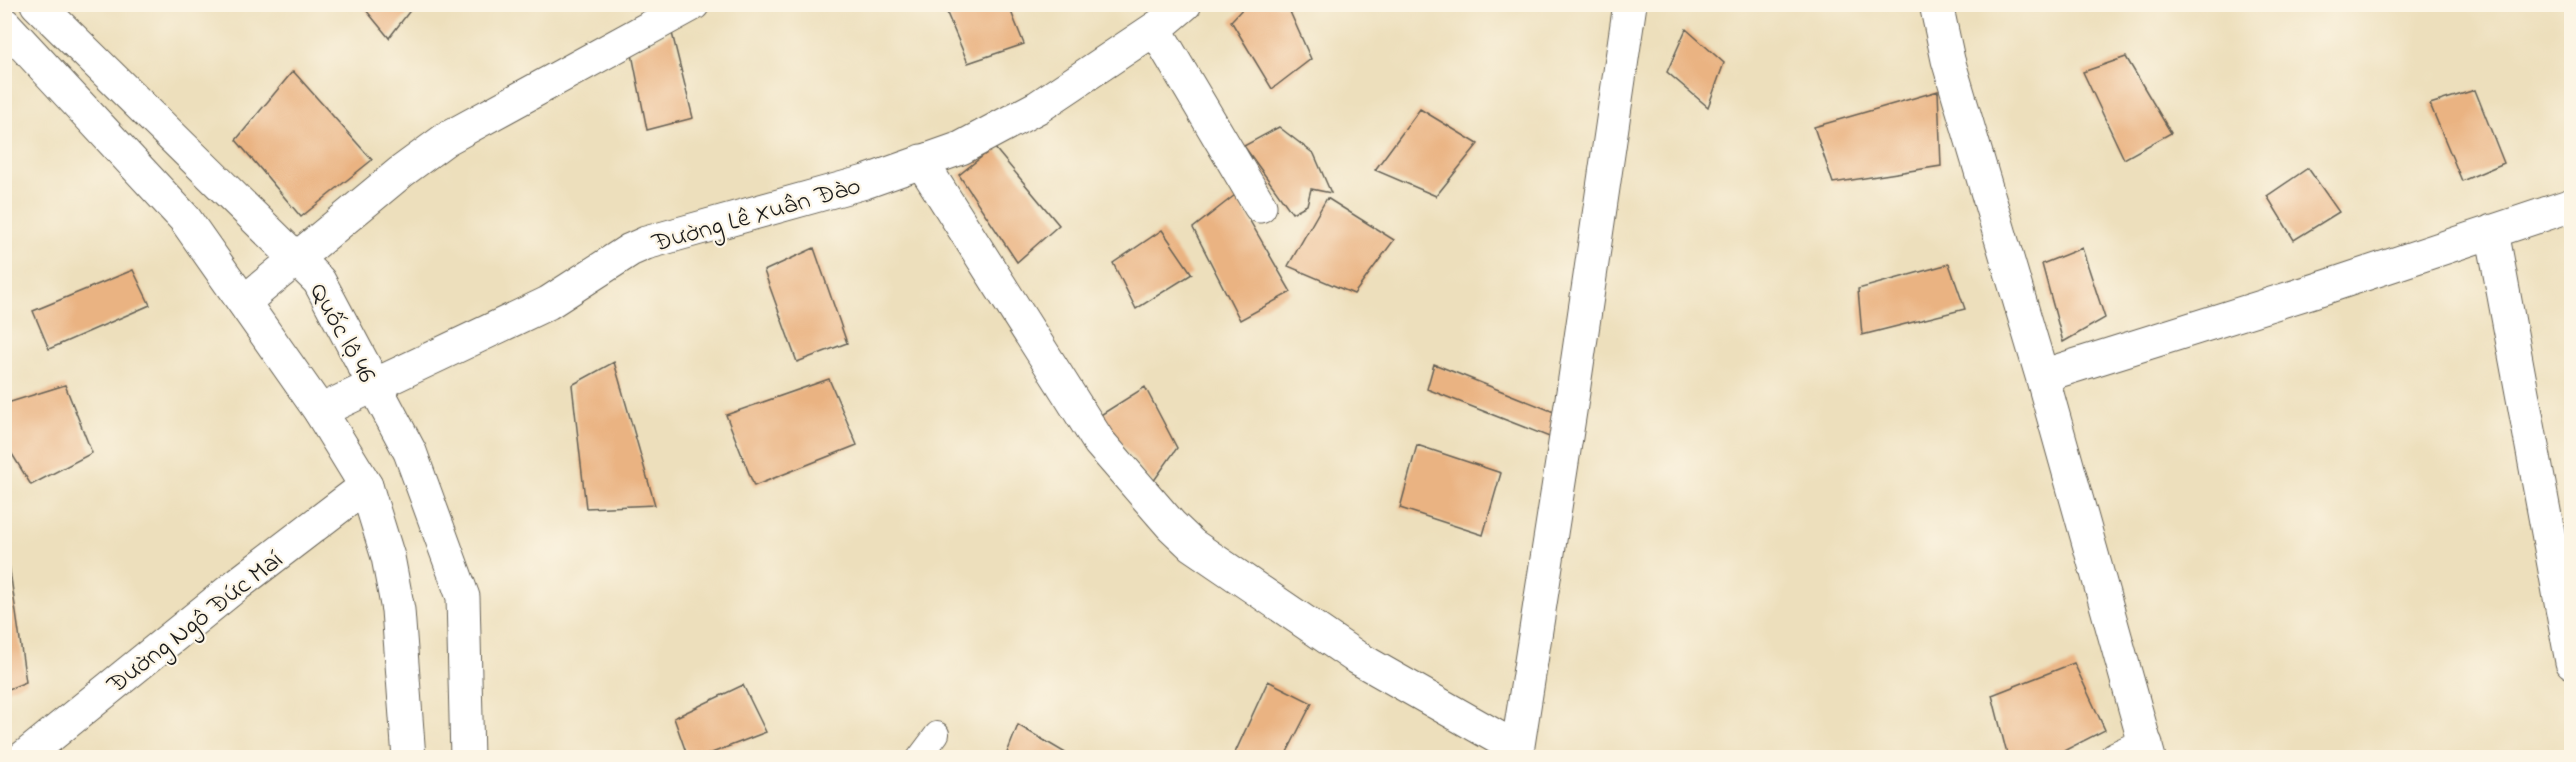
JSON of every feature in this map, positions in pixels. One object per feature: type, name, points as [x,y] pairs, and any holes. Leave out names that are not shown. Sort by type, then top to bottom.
[{"type":"main road","name":"Quốc lộ 46","points":[[37,4],[319,281],[410,452],[463,597],[466,758]]},
{"type":"main road","points":[[244,302],[401,172],[446,140],[693,4]]},
{"type":"main road","name":"Đường Lê Xuân Đào","points":[[320,411],[548,303],[630,250],[646,243],[906,170],[921,161],[961,148],[1012,122],[1155,28],[1185,4]]},
{"type":"main road","points":[[921,161],[1099,442],[1171,525],[1192,545],[1356,657],[1517,753],[1574,393],[1630,4]]},
{"type":"main road","points":[[1936,4],[1948,60],[2042,376],[2147,751],[2116,758]]},
{"type":"main road","points":[[4,24],[185,219],[320,411],[366,486],[388,557],[398,610],[409,758]]},
{"type":"main road","points":[[1155,28],[1260,206]]},
{"type":"main road","points":[[2042,376],[2571,205]]},
{"type":"main road","points":[[2493,231],[2571,662]]},
{"type":"main road","name":"Đường Ngô Đức Maí","points":[[23,758],[238,584],[366,486]]},
{"type":"lane","points":[[919,758],[937,734]]},
{"type":"building","points":[[361,4],[415,4],[389,38]]},
{"type":"building","points":[[947,4],[1008,4],[1024,44],[968,63],[944,6]]},
{"type":"building","points":[[1246,5],[1287,5],[1311,59],[1272,89],[1231,21]]},
{"type":"building","points":[[1686,29],[1724,63],[1708,107],[1667,72]]},
{"type":"building","points":[[672,33],[693,118],[647,130],[632,54]]},
{"type":"building","points":[[2126,57],[2171,133],[2124,159],[2083,72]]},
{"type":"building","points":[[293,71],[372,160],[301,217],[236,140]]},
{"type":"building","points":[[2475,90],[2504,163],[2462,181],[2430,104]]},
{"type":"building","points":[[1938,91],[1941,166],[1833,183],[1814,127]]},
{"type":"building","points":[[1420,109],[1478,144],[1436,196],[1375,170]]},
{"type":"building","points":[[1279,127],[1314,154],[1331,193],[1311,189],[1307,205],[1292,213],[1244,146]]},
{"type":"building","points":[[994,147],[1059,225],[1017,262],[959,175]]},
{"type":"building","points":[[2308,168],[2339,212],[2294,240],[2267,196]]},
{"type":"building","points":[[1235,195],[1291,292],[1240,320],[1193,228]]},
{"type":"building","points":[[1327,198],[1394,240],[1354,294],[1288,266]]},
{"type":"building","points":[[1162,230],[1192,274],[1136,309],[1113,263]]},
{"type":"building","points":[[814,248],[847,343],[797,362],[764,271]]},
{"type":"building","points":[[2082,248],[2105,318],[2063,342],[2042,264]]},
{"type":"building","points":[[1949,264],[1965,309],[1862,335],[1858,289]]},
{"type":"building","points":[[133,270],[150,305],[49,349],[33,311]]},
{"type":"building","points":[[614,362],[655,505],[586,508],[572,385]]},
{"type":"building","points":[[1434,364],[1564,416],[1557,440],[1427,389]]},
{"type":"building","points":[[829,379],[857,445],[754,486],[726,415]]},
{"type":"building","points":[[65,385],[92,453],[31,485],[4,441],[4,404]]},
{"type":"building","points":[[1145,387],[1177,448],[1153,482],[1099,416]]},
{"type":"building","points":[[1417,445],[1501,473],[1483,535],[1400,508]]},
{"type":"building","points":[[8,557],[26,682],[4,691],[4,558]]},
{"type":"building","points":[[2074,663],[2105,730],[2050,758],[2008,758],[1992,695]]},
{"type":"building","points":[[1268,681],[1312,703],[1284,758],[1240,758],[1234,755]]},
{"type":"building","points":[[743,685],[766,732],[699,758],[688,758],[674,718]]},
{"type":"building","points":[[1018,725],[1074,758],[1005,758]]}]
